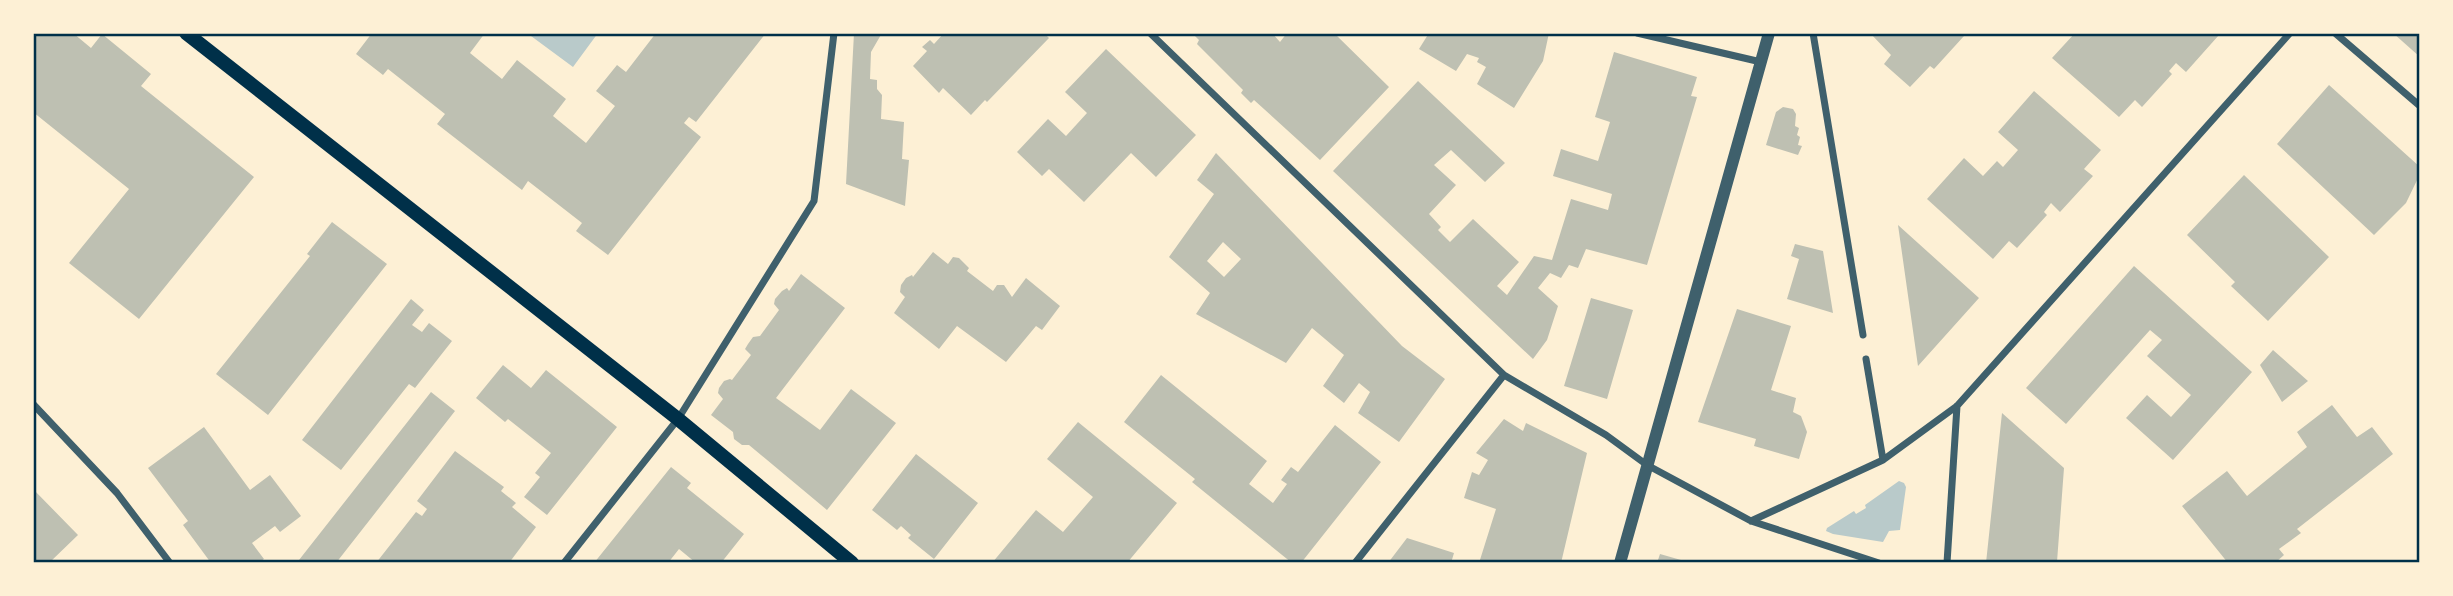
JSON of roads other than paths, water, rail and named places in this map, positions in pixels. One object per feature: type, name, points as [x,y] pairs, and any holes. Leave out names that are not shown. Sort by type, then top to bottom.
[{"type":"main road","points":[[186,33],[678,419],[852,563]]},
{"type":"street","points":[[564,563],[678,419],[814,201],[834,33]]},
{"type":"street","points":[[1150,33],[1504,375],[1606,435],[1647,465],[1751,521],[1879,563]]},
{"type":"street","points":[[1637,33],[1761,62]]},
{"type":"street","points":[[1620,563],[1769,33]]},
{"type":"street","points":[[1813,33],[1863,335]]},
{"type":"street","points":[[1751,521],[1883,460],[1957,406],[2290,33]]},
{"type":"street","points":[[2335,33],[2420,106]]},
{"type":"street","points":[[1866,359],[1883,460]]},
{"type":"street","points":[[1355,563],[1504,375]]},
{"type":"street","points":[[33,404],[117,493],[170,563]]},
{"type":"street","points":[[1947,563],[1957,406]]}]
